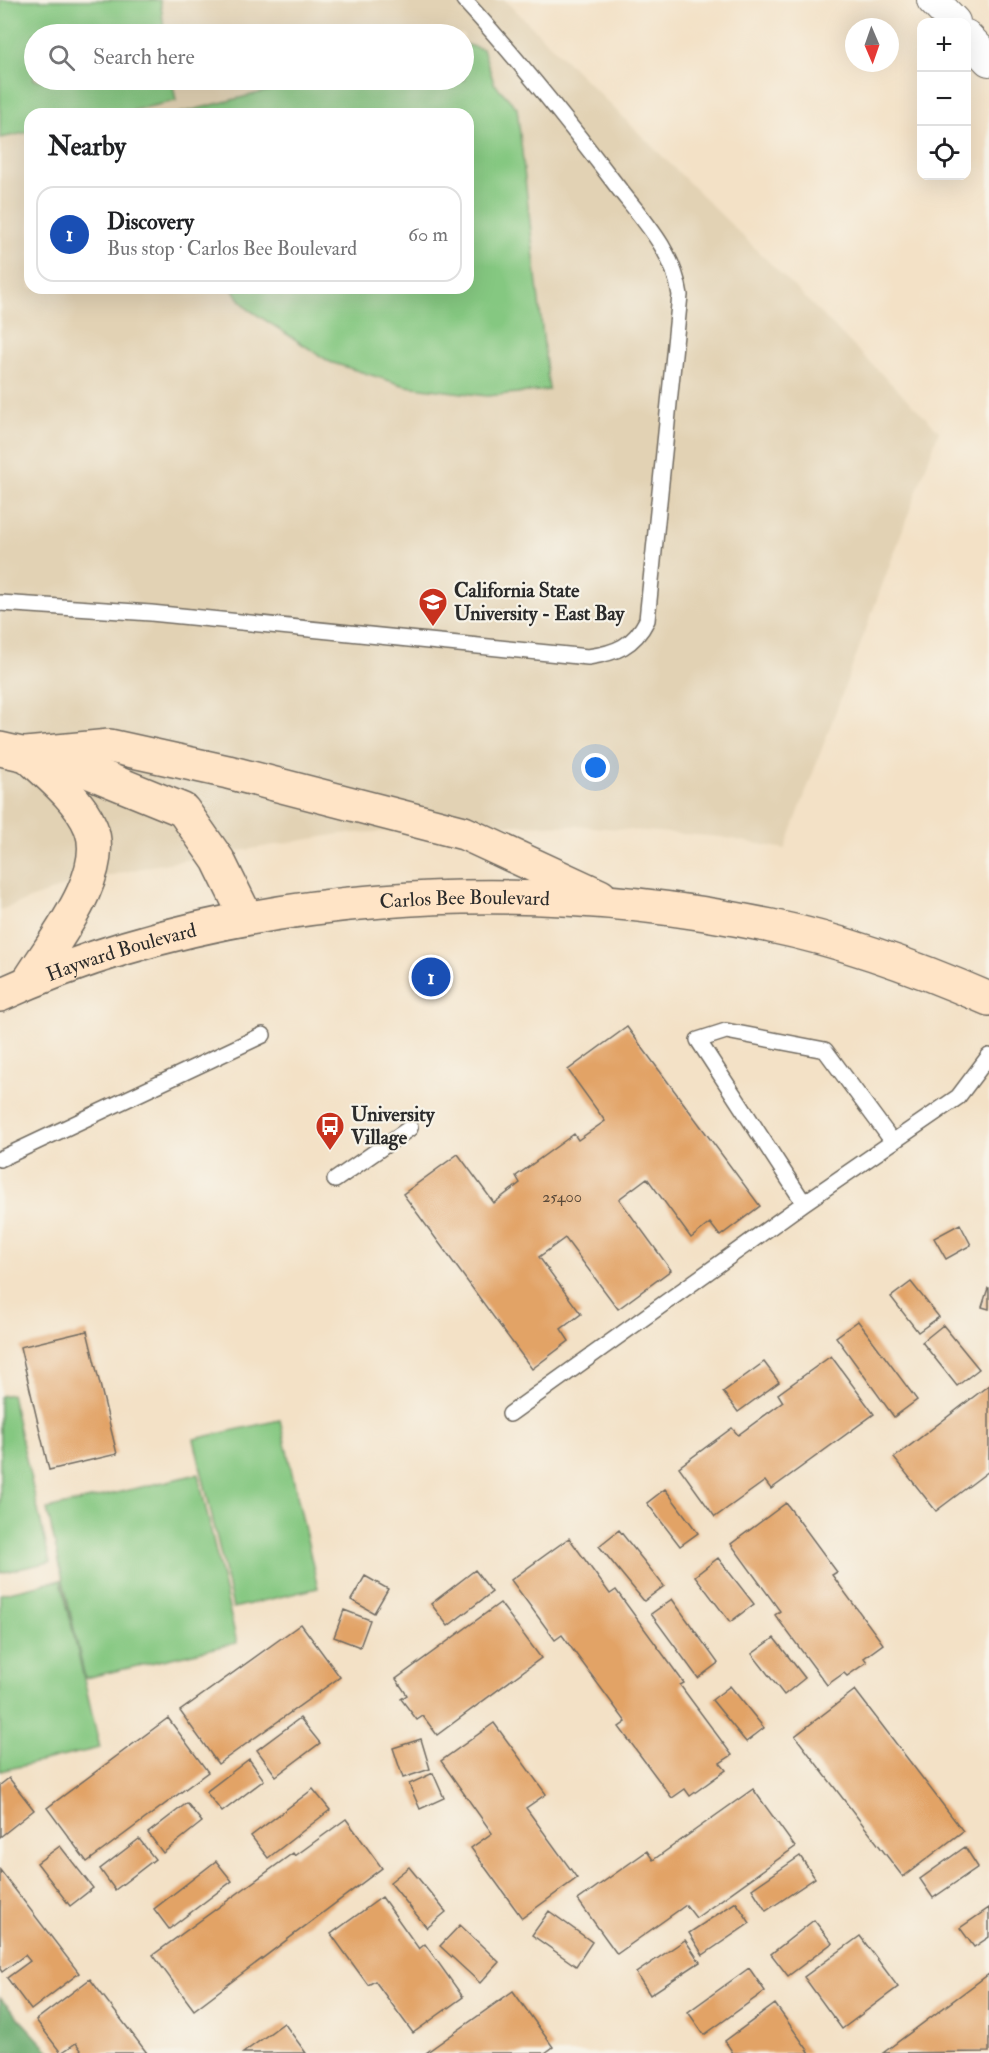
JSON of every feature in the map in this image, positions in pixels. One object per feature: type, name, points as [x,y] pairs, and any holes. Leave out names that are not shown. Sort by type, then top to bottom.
[{"type":"street","points":[[933,0],[950,18]]},
{"type":"street","points":[[971,41],[989,60]]},
{"type":"street","points":[[13,752],[110,746],[228,772],[465,832],[612,902]]},
{"type":"street","points":[[13,752],[75,766],[183,810],[218,860],[246,917]]},
{"type":"street","points":[[13,752],[68,794],[91,828],[94,852],[89,883],[29,981]]},
{"type":"street","name":"Carlos Bee Boulevard","points":[[246,917],[296,909],[442,897],[612,902],[772,926],[914,967],[989,999]]},
{"type":"street","name":"Hayward Boulevard","points":[[0,995],[29,981],[135,944],[246,917]]},
{"type":"lane","points":[[0,603],[151,613],[588,657],[627,647],[640,634],[648,612],[680,294],[677,277],[670,259],[645,221],[553,102],[464,0]]},
{"type":"lane","points":[[804,1203],[698,1040],[726,1031],[825,1050],[893,1142]]},
{"type":"lane","points":[[0,1159],[263,1035]]},
{"type":"lane","points":[[510,1414],[804,1203],[958,1097],[989,1056]]},
{"type":"lane","points":[[335,1180],[410,1128]]},
{"type":"shaded area","name":"California State University - East Bay","points":[[0,0],[505,0],[939,431],[785,849],[721,837],[580,826],[504,825],[340,834],[151,866],[65,886],[0,910]]},
{"type":"green space","points":[[0,0],[160,0],[164,24],[24,24],[24,90],[174,90],[176,101],[143,108],[24,108],[24,133],[0,138]]},
{"type":"green space","points":[[474,47],[483,49],[494,83],[517,108],[549,390],[487,396],[406,386],[330,362],[248,309],[236,294],[474,294],[474,108],[200,108],[271,90],[474,90]]},
{"type":"green space","points":[[11,1394],[50,1562],[0,1573],[0,1396]]},
{"type":"green space","points":[[280,1420],[318,1588],[233,1608],[194,1439]]},
{"type":"green space","points":[[198,1474],[237,1643],[85,1678],[47,1509]]},
{"type":"green space","points":[[61,1580],[100,1748],[0,1771],[0,1594]]},
{"type":"green space","points":[[0,1998],[51,2053],[0,2053]]},
{"type":"building","points":[[627,1027],[760,1206],[720,1236],[710,1223],[691,1238],[647,1178],[619,1199],[671,1270],[618,1309],[565,1238],[539,1257],[581,1314],[561,1329],[569,1341],[532,1369],[403,1194],[458,1154],[494,1203],[520,1183],[516,1176],[574,1134],[578,1140],[605,1121],[568,1070]]},
{"type":"building","points":[[960,1224],[971,1245],[946,1259],[934,1238]]},
{"type":"building","points":[[911,1282],[939,1317],[918,1332],[891,1297]]},
{"type":"building","points":[[989,1288],[989,1309],[982,1307]]},
{"type":"building","points":[[858,1321],[917,1400],[894,1417],[836,1337]]},
{"type":"building","points":[[943,1325],[979,1369],[957,1386],[922,1342]]},
{"type":"building","points":[[87,1331],[117,1454],[49,1470],[20,1347]]},
{"type":"building","points":[[831,1356],[874,1414],[771,1489],[765,1481],[715,1517],[679,1467],[732,1428],[738,1435],[783,1402],[778,1394]]},
{"type":"building","points":[[764,1362],[779,1382],[738,1412],[723,1392]]},
{"type":"building","points":[[989,1385],[989,1471],[936,1511],[894,1458]]},
{"type":"building","points":[[665,1489],[698,1533],[680,1546],[647,1503]]},
{"type":"building","points":[[786,1503],[837,1572],[832,1575],[883,1644],[864,1658],[867,1662],[847,1676],[844,1673],[827,1685],[775,1615],[780,1611],[731,1544]]},
{"type":"building","points":[[619,1530],[664,1586],[644,1601],[599,1546]]},
{"type":"building","points":[[569,1538],[610,1594],[616,1590],[684,1683],[680,1685],[732,1755],[720,1763],[726,1770],[690,1796],[685,1789],[672,1798],[619,1727],[626,1722],[562,1635],[555,1640],[511,1580]]},
{"type":"building","points":[[718,1558],[754,1604],[730,1622],[695,1576]]},
{"type":"building","points":[[475,1570],[492,1592],[448,1626],[431,1604]]},
{"type":"building","points":[[365,1576],[388,1589],[374,1613],[351,1600]]},
{"type":"building","points":[[672,1599],[718,1663],[698,1678],[651,1614]]},
{"type":"building","points":[[500,1603],[541,1658],[437,1735],[423,1716],[417,1720],[401,1699],[407,1695],[396,1679]]},
{"type":"building","points":[[344,1610],[370,1620],[360,1647],[334,1637]]},
{"type":"building","points":[[301,1624],[340,1677],[218,1764],[180,1711]]},
{"type":"building","points":[[774,1638],[805,1678],[784,1695],[752,1654]]},
{"type":"building","points":[[730,1686],[764,1728],[746,1742],[712,1700]]},
{"type":"building","points":[[855,1690],[963,1831],[903,1877],[795,1736]]},
{"type":"building","points":[[168,1718],[208,1772],[87,1862],[47,1808]]},
{"type":"building","points":[[300,1718],[320,1743],[276,1776],[257,1750]]},
{"type":"building","points":[[494,1723],[546,1794],[526,1808],[577,1878],[522,1918],[471,1848],[492,1833],[441,1761]]},
{"type":"building","points":[[421,1739],[430,1769],[403,1778],[393,1748]]},
{"type":"building","points":[[249,1759],[264,1780],[222,1812],[206,1792]]},
{"type":"building","points":[[433,1773],[444,1798],[420,1809],[409,1784]]},
{"type":"building","points":[[9,1778],[34,1810],[0,1837],[0,1785]]},
{"type":"building","points":[[313,1789],[330,1810],[268,1858],[251,1836]]},
{"type":"building","points":[[753,1789],[795,1847],[696,1918],[686,1905],[617,1954],[578,1900],[647,1851],[653,1860]]},
{"type":"building","points":[[187,1803],[202,1822],[163,1853],[148,1833]]},
{"type":"building","points":[[346,1819],[382,1868],[194,2010],[153,1955],[293,1853],[295,1856]]},
{"type":"building","points":[[139,1839],[155,1859],[115,1890],[100,1869]]},
{"type":"building","points":[[60,1846],[93,1888],[70,1906],[37,1863]]},
{"type":"building","points":[[965,1847],[978,1867],[933,1898],[920,1879]]},
{"type":"building","points":[[800,1856],[815,1878],[766,1911],[752,1889]]},
{"type":"building","points":[[216,1861],[232,1881],[169,1929],[154,1909]]},
{"type":"building","points":[[409,1867],[446,1912],[427,1928],[390,1882]]},
{"type":"building","points":[[0,1870],[79,1973],[31,2010],[7,1978],[30,1961],[25,1955],[2,1972],[0,1969]]},
{"type":"building","points":[[382,1897],[419,1949],[425,1944],[463,1997],[413,2033],[375,1981],[368,1985],[331,1934]]},
{"type":"building","points":[[736,1902],[750,1923],[703,1955],[689,1933]]},
{"type":"building","points":[[989,1908],[989,1937],[974,1947],[960,1928]]},
{"type":"building","points":[[549,1911],[592,1942],[576,1966],[532,1935]]},
{"type":"building","points":[[814,1920],[832,1943],[788,1976],[771,1954]]},
{"type":"building","points":[[460,1925],[499,1962],[480,1983],[440,1946]]},
{"type":"building","points":[[860,1936],[898,1987],[842,2029],[804,1977]]},
{"type":"building","points":[[685,1940],[700,1962],[650,1995],[636,1973]]},
{"type":"building","points":[[749,1968],[765,1991],[704,2035],[688,2012]]},
{"type":"building","points":[[989,1974],[989,2052],[883,2053]]},
{"type":"building","points":[[90,1979],[147,2053],[77,2053],[81,2050],[76,2043],[61,2053],[36,2020]]},
{"type":"building","points":[[513,1991],[553,2047],[545,2053],[426,2053]]},
{"type":"building","points":[[775,2004],[810,2053],[733,2053],[725,2041]]},
{"type":"building","points":[[284,2023],[306,2053],[243,2053]]},
{"type":"place","name":"California State University - East Bay","points":[[433,628]]},
{"type":"place","name":"Discovery","points":[[431,977]]},
{"type":"place","name":"University Village","points":[[330,1152]]}]
